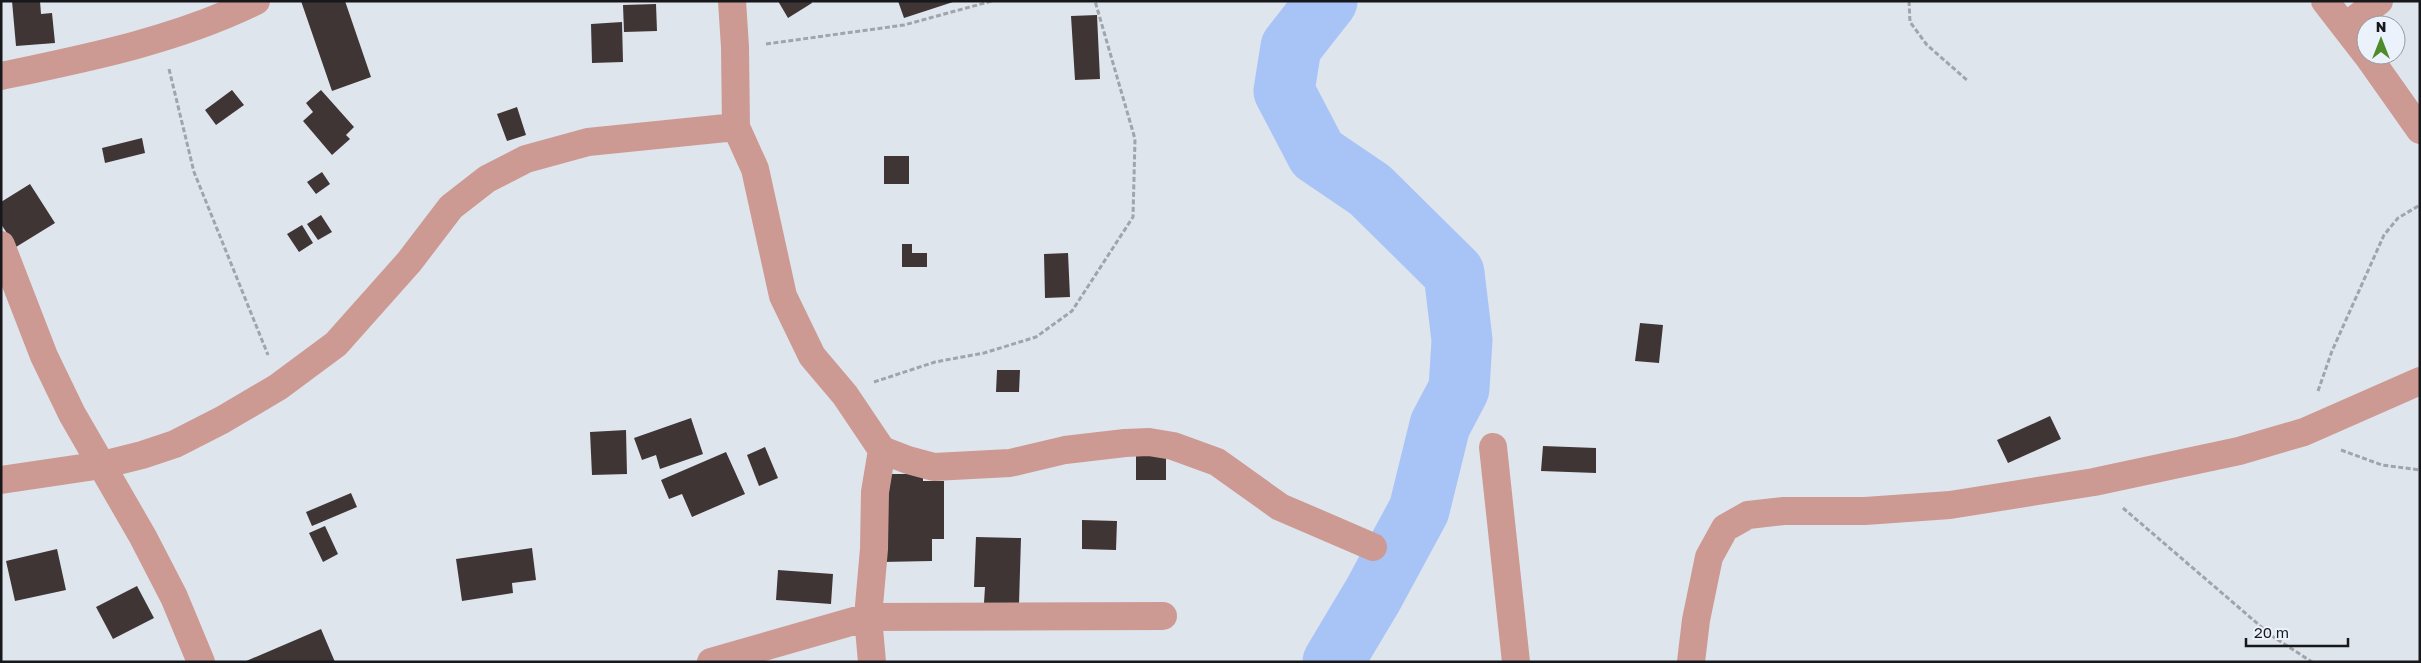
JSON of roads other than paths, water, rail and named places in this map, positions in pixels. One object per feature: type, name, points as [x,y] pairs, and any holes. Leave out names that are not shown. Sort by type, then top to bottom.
[{"type":"street","points":[[1,76],[163,38],[224,17],[256,1]]},
{"type":"street","points":[[732,1],[735,47],[736,127],[755,169],[783,296],[812,356],[845,395],[882,450],[934,467],[1010,463],[1064,450],[1125,443],[1149,442],[1173,446],[1218,462],[1280,507],[1373,547]]},
{"type":"street","points":[[2325,1],[2356,40]]},
{"type":"street","points":[[2346,26],[2379,1]]},
{"type":"street","points":[[2374,65],[2420,130]]},
{"type":"street","points":[[1,480],[102,465],[175,444],[222,420],[278,387],[336,344],[409,262],[450,207],[487,179],[526,159],[588,142],[736,127]]},
{"type":"street","points":[[1,245],[44,356],[72,414],[143,537],[169,588],[201,662]]},
{"type":"street","points":[[1691,662],[1696,620],[1709,557],[1725,528],[1748,515],[1784,511],[1865,511],[1950,504],[2094,482],[2239,451],[2304,432],[2420,382]]},
{"type":"street","points":[[1493,447],[1516,662]]},
{"type":"street","points":[[872,662],[868,617],[874,549],[875,492],[882,450]]},
{"type":"street","points":[[711,662],[868,617],[1163,616]]},
{"type":"waterway","points":[[1327,1],[1291,47],[1284,91],[1317,154],[1370,190],[1454,273],[1462,340],[1459,389],[1440,425],[1419,510],[1373,595],[1333,662]]}]
